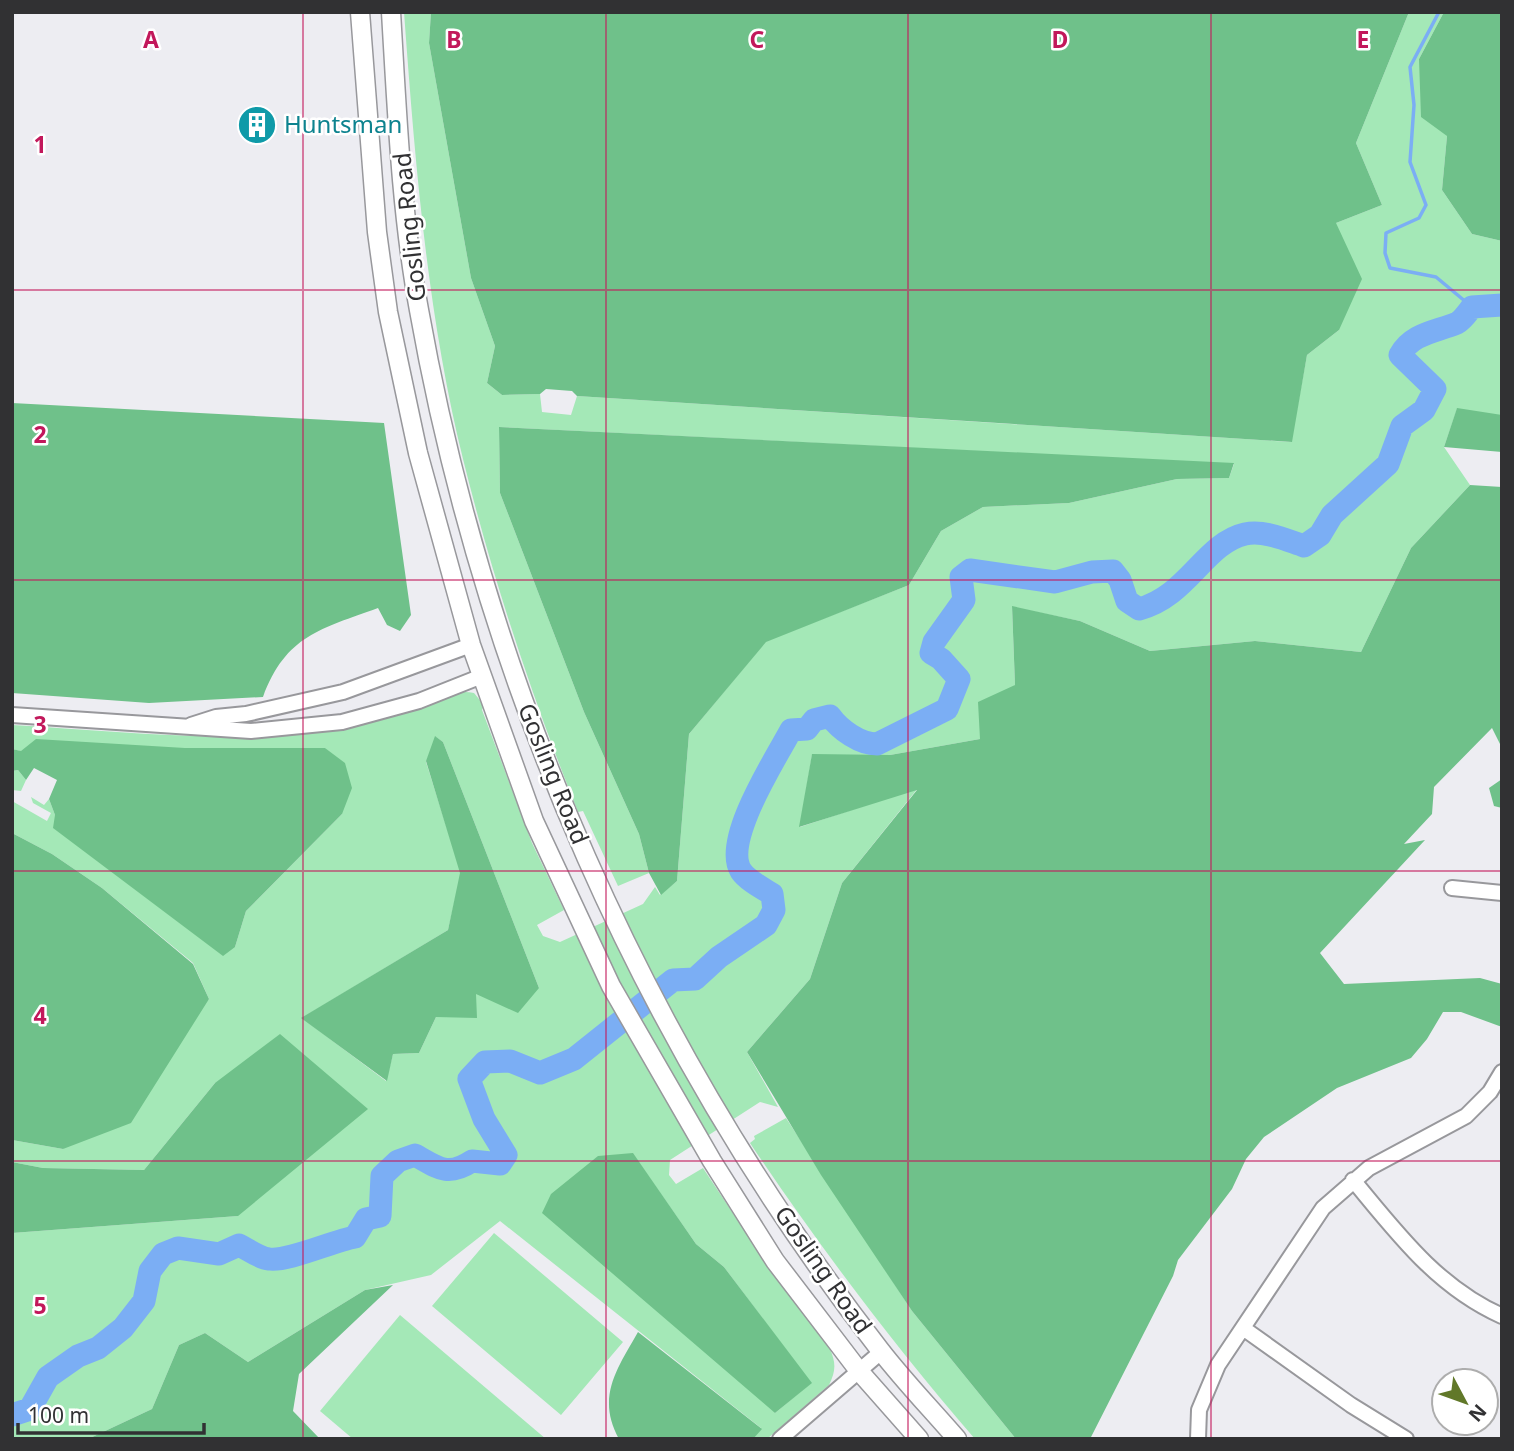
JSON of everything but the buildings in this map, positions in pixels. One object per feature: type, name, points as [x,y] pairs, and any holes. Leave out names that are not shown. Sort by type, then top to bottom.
[{"type":"main road","name":"Gosling Road","points":[[360,12],[377,232],[388,312],[418,453],[471,645],[534,821],[573,907],[638,1036],[712,1161],[775,1261],[859,1371],[919,1439]]},
{"type":"main road","name":"Gosling Road","points":[[391,12],[418,308],[448,445],[510,664],[533,729],[603,894],[666,1021],[738,1143],[801,1242],[881,1352],[957,1439]]},
{"type":"street","points":[[190,725],[216,716],[246,714],[343,692],[471,645]]},
{"type":"street","points":[[12,715],[190,725],[216,731],[251,731],[342,722],[419,701],[482,676]]},
{"type":"street","points":[[1452,888],[1502,893]]},
{"type":"street","points":[[1198,1439],[1203,1397],[1218,1365],[1323,1209],[1353,1180],[1465,1116],[1490,1091],[1502,1072]]},
{"type":"street","points":[[1353,1180],[1430,1269],[1468,1298],[1502,1316]]},
{"type":"street","points":[[1243,1328],[1351,1405],[1406,1439]]},
{"type":"street","points":[[780,1439],[881,1352]]},
{"type":"green space","points":[[404,12],[431,12],[429,43],[471,278],[495,346],[487,383],[502,395],[540,394],[542,412],[571,415],[577,396],[1291,442],[1307,355],[1339,330],[1336,223],[1382,205],[1356,143],[1409,12],[1444,12],[1419,59],[1447,136],[1442,190],[1472,234],[1502,241],[1501,417],[1457,409],[1444,447],[1470,485],[1411,548],[1361,652],[1255,641],[1150,651],[1080,621],[1012,607],[1015,685],[980,739],[890,755],[812,755],[800,827],[918,788],[842,883],[810,979],[747,1052],[778,1107],[760,1102],[670,1160],[669,1175],[676,1184],[703,1168],[832,1354],[834,1367],[829,1385],[767,1439],[753,1439],[761,1428],[500,1221],[431,1275],[365,1290],[248,1362],[205,1333],[179,1345],[152,1409],[88,1439],[12,1439],[12,1233],[238,1216],[215,1083],[144,1170],[43,1168],[12,1162],[12,1140],[63,1149],[209,999],[193,963],[102,888],[52,854],[12,833],[12,801],[47,821],[51,813],[33,803],[31,797],[44,805],[49,799],[55,815],[235,947],[246,911],[342,814],[325,748],[20,751],[12,749],[12,725],[177,735],[259,736],[354,725],[393,715],[444,695],[474,693],[484,705],[482,710],[532,843],[564,910],[537,925],[543,936],[560,942],[643,904],[655,887],[660,895],[677,881],[689,734],[766,641],[909,585],[941,531],[983,507],[1069,503],[1177,479],[1229,478],[1234,464],[499,427],[500,493],[584,712],[639,834],[649,873],[618,886],[583,811],[578,812],[545,725],[500,594],[463,459],[431,293],[418,181]],"holes":[[[436,737],[443,742],[539,988],[476,994],[436,1017],[419,1053],[393,1054],[386,1081],[302,1018],[448,930],[461,873],[426,762]],[[633,1154],[696,1244],[724,1267],[811,1383],[775,1413]]]},
{"type":"green space","points":[[431,12],[1409,12],[1356,143],[1382,205],[1336,223],[1362,279],[1339,330],[1307,355],[1292,442],[577,396],[572,391],[546,389],[540,394],[502,395],[487,383],[495,346],[471,278],[429,43]]},
{"type":"green space","points":[[1444,12],[1502,12],[1502,241],[1472,234],[1442,190],[1447,136],[1421,117],[1419,59]]},
{"type":"green space","points":[[12,403],[384,423],[411,615],[400,631],[387,625],[378,608],[308,637],[294,647],[283,660],[263,697],[149,703],[12,693]]},
{"type":"green space","points":[[1457,408],[1502,415],[1502,452],[1444,447]]},
{"type":"green space","points":[[499,427],[1234,463],[1229,478],[1177,479],[1069,503],[983,507],[941,531],[909,585],[766,642],[689,734],[677,881],[661,895],[649,873],[639,834],[584,712],[500,493]]},
{"type":"green space","points":[[1470,485],[1502,487],[1502,748],[1492,728],[1434,787],[1432,814],[1404,844],[1425,840],[1320,953],[1344,984],[1480,978],[1502,984],[1502,1027],[1461,1012],[1443,1012],[1427,1039],[1411,1058],[1337,1088],[1264,1137],[1246,1159],[1232,1189],[1178,1260],[1173,1276],[1090,1439],[1016,1439],[912,1311],[821,1175],[747,1052],[810,979],[842,883],[917,790],[799,827],[812,754],[890,755],[980,739],[978,702],[1015,685],[1012,606],[1080,621],[1150,651],[1255,641],[1361,652],[1411,548]]},
{"type":"green space","points":[[435,736],[443,742],[539,988],[518,1013],[476,994],[477,1018],[436,1017],[419,1053],[393,1054],[387,1081],[301,1018],[448,930],[460,873],[426,761]]},
{"type":"green space","points":[[36,739],[185,748],[325,748],[345,763],[352,788],[342,814],[246,911],[235,947],[223,956],[53,828],[55,815],[49,799],[57,780],[34,768],[26,780],[18,770],[12,771],[12,749],[21,751]]},
{"type":"green space","points":[[18,770],[26,780],[21,791],[12,790],[12,771]]},
{"type":"green space","points":[[1502,779],[1502,808],[1494,806],[1489,788]]},
{"type":"green space","points":[[12,833],[52,854],[102,888],[193,964],[209,999],[131,1123],[63,1149],[12,1140]]},
{"type":"green space","points":[[280,1034],[368,1109],[238,1216],[12,1233],[12,1162],[43,1168],[144,1170],[215,1083]]},
{"type":"green space","points":[[786,1118],[912,1311],[1016,1439],[975,1439],[886,1331],[803,1219],[750,1143],[755,1139],[754,1136]]},
{"type":"green space","points":[[633,1153],[696,1244],[724,1267],[812,1383],[775,1413],[542,1213],[551,1194],[598,1156]]},
{"type":"green space","points":[[494,1233],[623,1342],[561,1415],[432,1306]]},
{"type":"green space","points":[[393,1285],[299,1374],[293,1411],[320,1439],[88,1439],[152,1409],[179,1345],[205,1333],[248,1362],[365,1290]]},
{"type":"green space","points":[[400,1315],[546,1439],[353,1439],[320,1411]]},
{"type":"green space","points":[[638,1332],[762,1429],[753,1439],[619,1439],[612,1424],[609,1396],[617,1371]]},
{"type":"waterway","points":[[1439,12],[1410,67],[1414,105],[1410,162],[1426,205],[1419,218],[1386,233],[1385,253],[1390,268],[1436,277],[1472,307]]},
{"type":"waterway","points":[[12,1415],[30,1409],[48,1377],[78,1356],[98,1348],[123,1328],[144,1301],[150,1271],[163,1254],[178,1248],[219,1254],[239,1245],[269,1259],[298,1254],[355,1237],[366,1219],[380,1216],[382,1176],[398,1161],[415,1155],[449,1170],[472,1161],[500,1164],[506,1155],[484,1119],[469,1079],[485,1062],[510,1061],[540,1073],[574,1059],[673,980],[695,979],[719,957],[766,925],[774,910],[772,894],[741,871],[737,857],[739,840],[753,800],[791,730],[807,729],[814,720],[830,716],[851,735],[864,742],[877,744],[947,709],[959,679],[941,659],[931,653],[934,642],[964,600],[961,577],[970,570],[1055,582],[1092,572],[1113,571],[1120,580],[1127,601],[1139,609],[1156,603],[1170,593],[1231,539],[1260,533],[1304,546],[1320,535],[1332,515],[1388,464],[1402,426],[1424,410],[1435,389],[1400,355],[1405,348],[1425,334],[1457,323],[1472,307],[1502,305]]},
{"type":"place","name":"Huntsman","points":[[257,125]]}]
